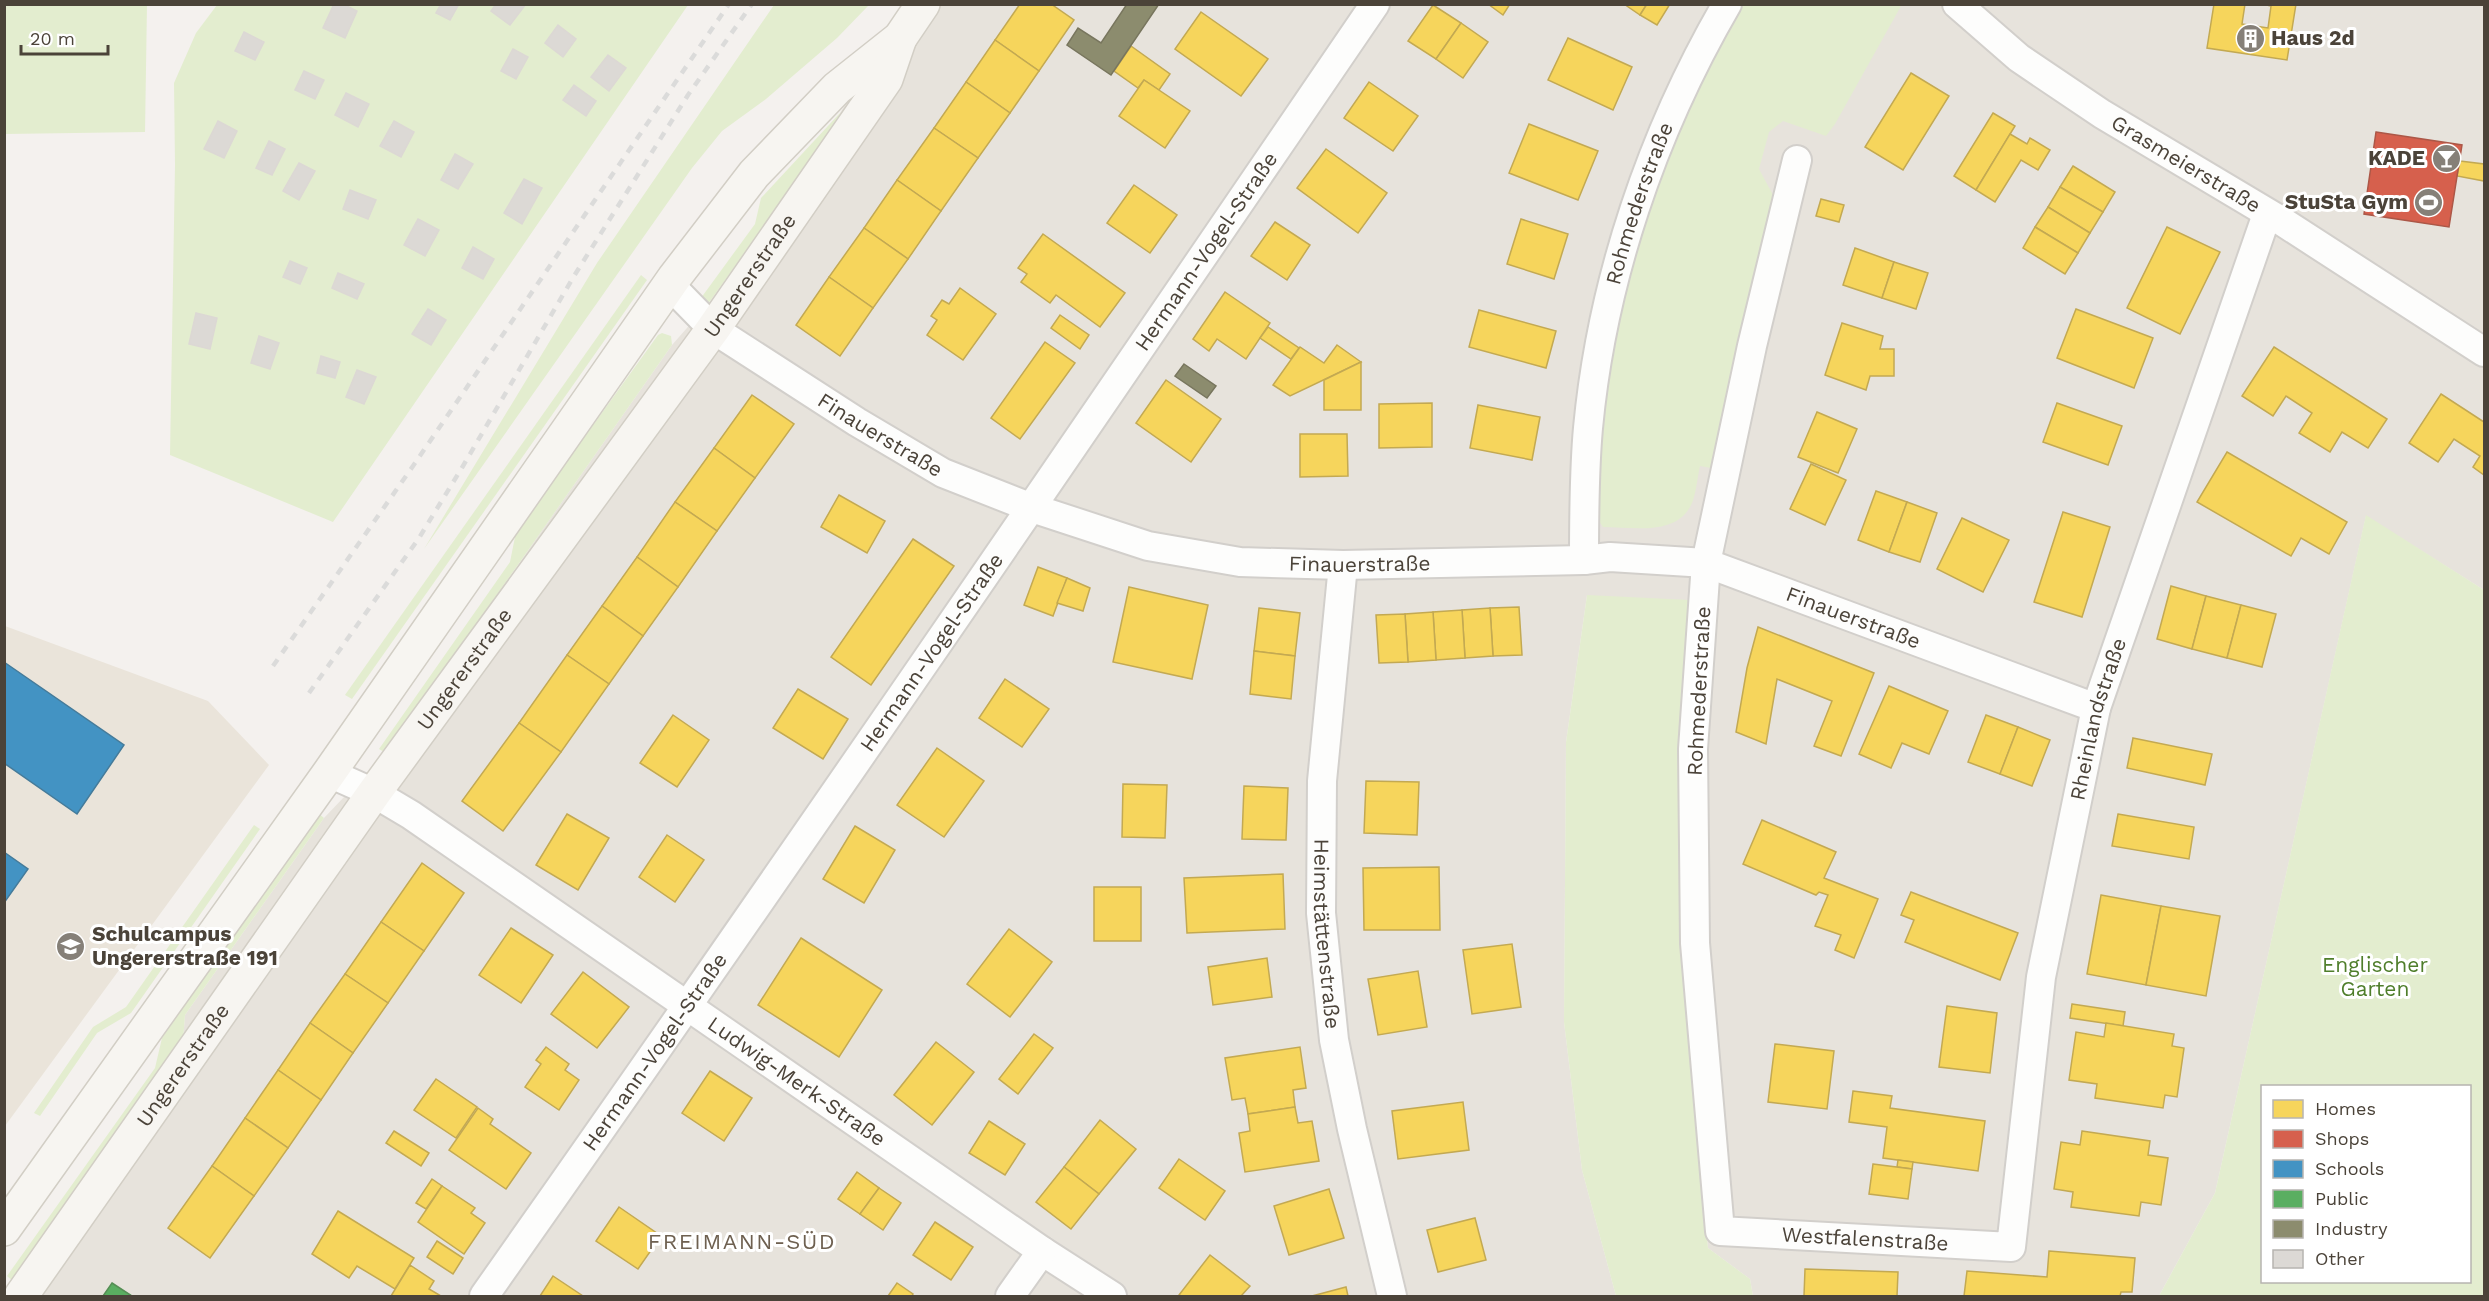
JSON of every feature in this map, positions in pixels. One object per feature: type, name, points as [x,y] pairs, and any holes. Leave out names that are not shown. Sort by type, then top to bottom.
[{"type":"main road","name":"Ungererstraße","points":[[21,1296],[374,793],[713,329],[886,79],[900,38],[923,4]]},
{"type":"main road","name":"Ungererstraße","points":[[4,1229],[329,773],[669,284],[754,174],[837,88],[900,38]]},
{"type":"street","name":"Hermann-Vogel-Straße","points":[[484,1296],[688,1006],[1032,508],[1375,4]]},
{"type":"street","name":"Rohmederstraße","points":[[1584,560],[1584,482],[1588,427],[1612,286],[1660,136],[1707,39],[1727,4]]},
{"type":"street","name":"Grasmeierstraße","points":[[1957,4],[2019,58],[2102,114],[2283,222],[2484,352]]},
{"type":"street","name":"Rohmederstraße","points":[[1720,1231],[1695,943],[1693,749],[1706,563],[1752,346],[1797,160]]},
{"type":"street","name":"Rheinlandstraße","points":[[2012,1247],[2041,977],[2096,708],[2267,214]]},
{"type":"street","name":"Finauerstraße","points":[[669,284],[713,329],[857,422],[943,473],[1032,508],[1148,546],[1240,562],[1343,565],[1584,560],[1610,557],[1706,563],[2096,708]]},
{"type":"street","name":"Heimstättenstraße","points":[[1343,565],[1322,781],[1321,913],[1334,1040],[1352,1129],[1392,1296]]},
{"type":"street","name":"Ludwig-Merk-Straße","points":[[329,773],[374,793],[411,815],[1042,1251],[1112,1296]]},
{"type":"street","name":"Westfalenstraße","points":[[1720,1231],[2012,1247]]},
{"type":"street","points":[[1010,1296],[1042,1251]]},
{"type":"shaded area","points":[[908,5],[2484,5],[2484,590],[2366,516],[2215,1193],[2159,1296],[1753,1296],[1750,1279],[1708,1248],[1680,949],[1587,595],[1566,742],[1564,1022],[1582,1170],[1616,1296],[12,1296],[183,1042],[185,1015],[324,818],[386,753],[672,345],[708,304],[842,118],[840,113]]},
{"type":"shaded area","name":"Schulcampus Ungererstraße 191","points":[[5,626],[208,701],[269,765],[5,1126]]},
{"type":"green space","points":[[4,5],[147,5],[145,132],[5,134]]},
{"type":"green space","points":[[217,5],[688,5],[333,522],[170,455],[175,165],[174,83],[196,33]]},
{"type":"green space","points":[[774,5],[869,5],[837,38],[766,99],[722,131],[692,168],[424,549],[597,263]]},
{"type":"green space","points":[[1744,5],[1901,6],[1826,136],[1783,121],[1769,132],[1759,169],[1773,195],[1771,213],[1711,468],[1700,466],[1690,507],[1683,516],[1663,526],[1603,527],[1597,518],[1601,422],[1628,272],[1652,190],[1714,54]]},
{"type":"green space","points":[[840,113],[842,117],[708,304],[701,298],[755,224],[761,198]]},
{"type":"green space","points":[[641,275],[647,280],[352,699],[345,695]]},
{"type":"green space","points":[[662,333],[671,336],[672,345],[386,753],[379,749],[510,562],[516,532],[658,335]]},
{"type":"green space","name":"Englischer Garten","points":[[2366,515],[2484,590],[2484,1296],[2159,1296],[2215,1193]]},
{"type":"green space","points":[[1587,595],[1690,600],[1680,755],[1680,949],[1708,1248],[1750,1279],[1753,1296],[1616,1296],[1582,1170],[1564,1022],[1566,742]]},
{"type":"green space","points":[[318,813],[324,818],[185,1015],[183,1042],[15,1283],[7,1276],[155,1068],[162,1038]]},
{"type":"green space","points":[[254,825],[260,829],[131,1013],[97,1033],[40,1116],[34,1113],[93,1027],[126,1007]]},
{"type":"building: Homes","points":[[1020,4],[1051,4],[1074,20],[1039,71],[995,40]]},
{"type":"building: Homes","points":[[1488,4],[1510,4],[1503,15]]},
{"type":"building: Homes","points":[[1624,4],[1647,4],[1640,15]]},
{"type":"building: Homes","points":[[1647,4],[1670,4],[1657,25],[1640,15]]},
{"type":"building: Homes","name":"Haus 2d","points":[[2214,4],[2245,4],[2242,24],[2268,28],[2271,6],[2262,4],[2296,4],[2287,60],[2207,48]]},
{"type":"building: Homes","points":[[1433,5],[1461,23],[1436,59],[1408,41]]},
{"type":"building: Homes","points":[[1201,12],[1268,59],[1241,96],[1175,49]]},
{"type":"building: Homes","points":[[1461,23],[1488,42],[1463,78],[1436,59]]},
{"type":"building: Homes","points":[[1568,38],[1632,67],[1613,110],[1548,80]]},
{"type":"building: Homes","points":[[995,40],[1039,71],[1010,113],[966,82]]},
{"type":"building: Homes","points":[[1131,46],[1170,74],[1159,90],[1144,80],[1138,88],[1114,71]]},
{"type":"building: Homes","points":[[1911,73],[1949,96],[1903,170],[1865,147]]},
{"type":"building: Homes","points":[[1144,80],[1190,111],[1165,148],[1119,116]]},
{"type":"building: Homes","points":[[966,82],[1010,113],[978,158],[934,128]]},
{"type":"building: Homes","points":[[1369,82],[1418,116],[1393,151],[1344,118]]},
{"type":"building: Homes","points":[[1993,113],[2015,126],[1976,190],[1954,176]]},
{"type":"building: Homes","points":[[1529,124],[1598,151],[1578,200],[1509,173]]},
{"type":"building: Homes","points":[[934,128],[978,158],[941,211],[897,180]]},
{"type":"building: Homes","points":[[2010,134],[2027,144],[2030,138],[2050,150],[2038,170],[2021,160],[1995,202],[1976,190]]},
{"type":"building: Homes","points":[[1326,149],[1387,193],[1358,233],[1297,188]]},
{"type":"building: Homes","points":[[2460,161],[2484,164],[2484,181],[2457,176]]},
{"type":"building: Homes","points":[[2073,166],[2115,192],[2103,212],[2060,187]]},
{"type":"building: Homes","points":[[897,180],[941,211],[908,259],[864,228]]},
{"type":"building: Homes","points":[[1134,185],[1177,215],[1150,253],[1107,223]]},
{"type":"building: Homes","points":[[2060,187],[2103,212],[2090,233],[2048,207]]},
{"type":"building: Homes","points":[[1821,199],[1844,205],[1839,222],[1816,216]]},
{"type":"building: Homes","points":[[2048,207],[2090,233],[2078,253],[2035,227]]},
{"type":"building: Homes","points":[[1521,219],[1568,234],[1554,279],[1507,264]]},
{"type":"building: Homes","points":[[1275,222],[1310,245],[1287,280],[1251,256]]},
{"type":"building: Homes","points":[[2035,227],[2078,253],[2065,274],[2023,248]]},
{"type":"building: Homes","points":[[2167,227],[2220,252],[2180,334],[2127,308]]},
{"type":"building: Homes","points":[[864,228],[908,259],[873,308],[829,277]]},
{"type":"building: Homes","points":[[1043,234],[1125,293],[1100,327],[1056,295],[1050,303],[1021,282],[1027,274],[1018,268]]},
{"type":"building: Homes","points":[[1855,248],[1894,262],[1882,298],[1843,285]]},
{"type":"building: Homes","points":[[1894,262],[1928,273],[1916,309],[1882,298]]},
{"type":"building: Homes","points":[[829,277],[873,308],[840,356],[796,325]]},
{"type":"building: Homes","points":[[960,288],[996,314],[963,360],[927,335],[937,320],[931,316],[942,300],[949,304]]},
{"type":"building: Homes","points":[[1225,292],[1270,323],[1246,359],[1217,339],[1209,351],[1193,339]]},
{"type":"building: Homes","points":[[2076,309],[2153,338],[2134,388],[2057,358]]},
{"type":"building: Homes","points":[[1479,310],[1556,331],[1546,368],[1469,347]]},
{"type":"building: Homes","points":[[1060,315],[1089,335],[1080,349],[1051,328]]},
{"type":"building: Homes","points":[[1842,323],[1883,336],[1880,349],[1894,349],[1894,376],[1870,376],[1866,390],[1825,375]]},
{"type":"building: Homes","points":[[1268,327],[1299,348],[1291,359],[1260,338]]},
{"type":"building: Homes","points":[[1045,342],[1075,363],[1020,439],[991,418]]},
{"type":"building: Homes","points":[[1337,345],[1361,362],[1290,396],[1273,385],[1300,347],[1324,363]]},
{"type":"building: Homes","points":[[2274,347],[2387,419],[2368,448],[2342,432],[2330,452],[2299,433],[2312,413],[2286,396],[2273,416],[2242,396]]},
{"type":"building: Homes","points":[[1361,362],[1361,410],[1324,410],[1324,380]]},
{"type":"building: Homes","points":[[1166,380],[1221,419],[1191,462],[1136,423]]},
{"type":"building: Homes","points":[[2441,394],[2484,422],[2484,475],[2473,467],[2480,456],[2454,439],[2438,462],[2409,443]]},
{"type":"building: Homes","points":[[752,395],[794,424],[755,478],[714,448]]},
{"type":"building: Homes","points":[[1432,403],[1432,447],[1379,448],[1379,404]]},
{"type":"building: Homes","points":[[2057,403],[2122,426],[2108,465],[2043,442]]},
{"type":"building: Homes","points":[[1478,405],[1540,417],[1532,460],[1470,448]]},
{"type":"building: Homes","points":[[1817,412],[1857,429],[1838,473],[1798,457]]},
{"type":"building: Homes","points":[[1300,434],[1347,434],[1348,476],[1300,477]]},
{"type":"building: Homes","points":[[714,448],[755,478],[717,531],[675,502]]},
{"type":"building: Homes","points":[[2227,452],[2347,522],[2329,554],[2301,538],[2291,556],[2197,502]]},
{"type":"building: Homes","points":[[1811,464],[1846,480],[1825,525],[1790,509]]},
{"type":"building: Homes","points":[[1876,491],[1907,502],[1889,552],[1858,540]]},
{"type":"building: Homes","points":[[839,495],[885,521],[867,553],[821,527]]},
{"type":"building: Homes","points":[[675,502],[717,531],[678,587],[637,557]]},
{"type":"building: Homes","points":[[1907,502],[1937,513],[1920,562],[1889,552]]},
{"type":"building: Homes","points":[[2063,512],[2110,527],[2082,617],[2034,602]]},
{"type":"building: Homes","points":[[1962,518],[2009,540],[1983,592],[1937,569]]},
{"type":"building: Homes","points":[[913,539],[954,566],[871,685],[831,657]]},
{"type":"building: Homes","points":[[637,557],[678,587],[643,636],[602,606]]},
{"type":"building: Homes","points":[[1038,567],[1067,578],[1053,616],[1024,605]]},
{"type":"building: Homes","points":[[1067,578],[1090,588],[1083,611],[1057,603]]},
{"type":"building: Homes","points":[[2171,586],[2206,596],[2192,649],[2157,639]]},
{"type":"building: Homes","points":[[1129,587],[1208,605],[1192,679],[1113,662]]},
{"type":"building: Homes","points":[[2206,596],[2241,605],[2227,658],[2192,649]]},
{"type":"building: Homes","points":[[2241,605],[2276,614],[2262,667],[2227,658]]},
{"type":"building: Homes","points":[[602,606],[643,636],[609,684],[567,655]]},
{"type":"building: Homes","points":[[1519,607],[1522,655],[1493,656],[1490,608]]},
{"type":"building: Homes","points":[[1259,608],[1300,613],[1295,656],[1254,651]]},
{"type":"building: Homes","points":[[1490,608],[1493,656],[1465,658],[1462,610]]},
{"type":"building: Homes","points":[[1462,610],[1465,658],[1436,660],[1433,612]]},
{"type":"building: Homes","points":[[1433,612],[1436,660],[1408,662],[1405,614]]},
{"type":"building: Homes","points":[[1405,614],[1408,662],[1379,663],[1376,615]]},
{"type":"building: Homes","points":[[1758,627],[1874,673],[1841,756],[1814,746],[1832,701],[1777,679],[1766,744],[1736,732],[1747,668]]},
{"type":"building: Homes","points":[[1254,651],[1295,656],[1291,699],[1250,694]]},
{"type":"building: Homes","points":[[567,655],[609,684],[561,752],[519,723]]},
{"type":"building: Homes","points":[[1005,679],[1049,709],[1022,747],[979,718]]},
{"type":"building: Homes","points":[[1889,686],[1948,711],[1929,754],[1902,743],[1891,768],[1859,754]]},
{"type":"building: Homes","points":[[798,689],[848,719],[823,759],[773,728]]},
{"type":"building: Homes","points":[[673,715],[709,740],[677,787],[640,763]]},
{"type":"building: Homes","points":[[1986,715],[2018,727],[2000,774],[1968,762]]},
{"type":"building: Homes","points":[[519,723],[561,752],[503,831],[462,801]]},
{"type":"building: Homes","points":[[2018,727],[2050,740],[2032,786],[2000,774]]},
{"type":"building: Homes","points":[[2133,738],[2212,754],[2205,785],[2127,768]]},
{"type":"building: Homes","points":[[937,748],[984,781],[944,837],[897,805]]},
{"type":"building: Homes","points":[[1366,781],[1419,782],[1417,835],[1364,833]]},
{"type":"building: Homes","points":[[1123,784],[1167,785],[1165,838],[1122,837]]},
{"type":"building: Homes","points":[[1244,786],[1288,788],[1286,840],[1242,839]]},
{"type":"building: Homes","points":[[567,814],[609,838],[578,890],[536,865]]},
{"type":"building: Homes","points":[[2118,814],[2194,827],[2189,859],[2112,846]]},
{"type":"building: Homes","points":[[1762,820],[1836,852],[1824,878],[1878,899],[1854,958],[1835,950],[1841,935],[1815,926],[1828,895],[1819,892],[1816,895],[1743,864]]},
{"type":"building: Homes","points":[[855,826],[895,850],[864,903],[823,879]]},
{"type":"building: Homes","points":[[667,835],[704,860],[675,902],[639,877]]},
{"type":"building: Homes","points":[[422,863],[464,893],[424,951],[381,922]]},
{"type":"building: Homes","points":[[1439,867],[1440,930],[1364,930],[1363,868]]},
{"type":"building: Homes","points":[[1283,874],[1285,929],[1187,933],[1184,878]]},
{"type":"building: Homes","points":[[1094,887],[1141,887],[1141,941],[1094,941]]},
{"type":"building: Homes","points":[[1911,892],[2018,933],[2000,980],[1905,942],[1914,920],[1901,915]]},
{"type":"building: Homes","points":[[2101,895],[2161,906],[2146,985],[2087,974]]},
{"type":"building: Homes","points":[[2161,906],[2220,916],[2206,996],[2146,985]]},
{"type":"building: Homes","points":[[381,922],[424,951],[388,1003],[345,974]]},
{"type":"building: Homes","points":[[511,928],[553,955],[521,1003],[479,975]]},
{"type":"building: Homes","points":[[1009,929],[1052,962],[1010,1017],[967,984]]},
{"type":"building: Homes","points":[[801,938],[882,990],[839,1057],[758,1005]]},
{"type":"building: Homes","points":[[1512,944],[1521,1007],[1472,1014],[1463,950]]},
{"type":"building: Homes","points":[[1267,958],[1272,997],[1213,1005],[1208,967]]},
{"type":"building: Homes","points":[[1418,971],[1427,1027],[1378,1035],[1368,979]]},
{"type":"building: Homes","points":[[583,972],[629,1007],[597,1048],[551,1014]]},
{"type":"building: Homes","points":[[345,974],[388,1003],[353,1053],[310,1023]]},
{"type":"building: Homes","points":[[2072,1004],[2125,1012],[2123,1026],[2070,1018]]},
{"type":"building: Homes","points":[[1947,1006],[1997,1013],[1990,1073],[1939,1067]]},
{"type":"building: Homes","points":[[310,1023],[353,1053],[321,1100],[278,1070]]},
{"type":"building: Homes","points":[[2106,1023],[2174,1034],[2172,1046],[2184,1048],[2177,1097],[2165,1095],[2163,1108],[2095,1098],[2097,1084],[2069,1080],[2076,1032],[2104,1037]]},
{"type":"building: Homes","points":[[1034,1034],[1053,1048],[1018,1094],[999,1079]]},
{"type":"building: Homes","points":[[936,1042],[974,1072],[932,1125],[894,1095]]},
{"type":"building: Homes","points":[[1775,1044],[1834,1051],[1827,1109],[1768,1102]]},
{"type":"building: Homes","points":[[546,1047],[569,1064],[565,1070],[579,1080],[559,1110],[525,1087],[541,1064],[536,1060]]},
{"type":"building: Homes","points":[[1300,1047],[1306,1088],[1293,1090],[1295,1107],[1248,1114],[1245,1098],[1232,1100],[1225,1058]]},
{"type":"building: Homes","points":[[278,1070],[321,1100],[288,1148],[245,1118]]},
{"type":"building: Homes","points":[[710,1071],[752,1098],[724,1141],[682,1113]]},
{"type":"building: Homes","points":[[436,1079],[477,1107],[456,1138],[414,1110]]},
{"type":"building: Homes","points":[[1853,1091],[1892,1096],[1890,1108],[1985,1121],[1978,1171],[1883,1158],[1887,1127],[1849,1122]]},
{"type":"building: Homes","points":[[1463,1102],[1469,1150],[1398,1159],[1392,1111]]},
{"type":"building: Homes","points":[[1295,1107],[1298,1123],[1312,1121],[1319,1161],[1245,1172],[1239,1133],[1250,1131],[1248,1114]]},
{"type":"building: Homes","points":[[478,1108],[493,1119],[490,1124],[531,1153],[506,1189],[449,1150]]},
{"type":"building: Homes","points":[[245,1118],[288,1148],[254,1196],[212,1166]]},
{"type":"building: Homes","points":[[1100,1120],[1136,1149],[1099,1194],[1064,1167]]},
{"type":"building: Homes","points":[[989,1121],[1025,1144],[1005,1175],[969,1153]]},
{"type":"building: Homes","points":[[394,1131],[429,1153],[421,1166],[386,1143]]},
{"type":"building: Homes","points":[[2082,1131],[2150,1141],[2148,1155],[2168,1158],[2161,1205],[2141,1202],[2139,1216],[2071,1207],[2073,1192],[2054,1189],[2061,1142],[2080,1145]]},
{"type":"building: Homes","points":[[1179,1159],[1225,1191],[1205,1220],[1159,1188]]},
{"type":"building: Homes","points":[[1898,1160],[1913,1162],[1912,1169],[1897,1167]]},
{"type":"building: Homes","points":[[1873,1164],[1912,1169],[1908,1199],[1869,1194]]},
{"type":"building: Homes","points":[[212,1166],[254,1196],[210,1258],[168,1228]]},
{"type":"building: Homes","points":[[1064,1167],[1099,1194],[1071,1229],[1036,1202]]},
{"type":"building: Homes","points":[[857,1172],[879,1188],[860,1214],[838,1199]]},
{"type":"building: Homes","points":[[432,1179],[442,1186],[426,1209],[416,1203]]},
{"type":"building: Homes","points":[[442,1186],[475,1208],[471,1213],[485,1223],[464,1254],[418,1222]]},
{"type":"building: Homes","points":[[879,1188],[901,1203],[883,1230],[860,1214]]},
{"type":"building: Homes","points":[[1329,1189],[1344,1238],[1289,1255],[1274,1206]]},
{"type":"building: Homes","points":[[619,1207],[661,1236],[638,1269],[596,1241]]},
{"type":"building: Homes","points":[[338,1211],[414,1258],[395,1289],[357,1266],[349,1278],[312,1254]]},
{"type":"building: Homes","points":[[1475,1218],[1486,1260],[1438,1272],[1427,1230]]},
{"type":"building: Homes","points":[[935,1222],[973,1247],[951,1280],[913,1255]]},
{"type":"building: Homes","points":[[437,1241],[463,1258],[453,1274],[427,1257]]},
{"type":"building: Homes","points":[[2049,1251],[2135,1258],[2132,1292],[2121,1292],[2120,1296],[1964,1296],[1967,1271],[2047,1277]]},
{"type":"building: Homes","points":[[1210,1255],[1250,1286],[1241,1296],[1179,1295]]},
{"type":"building: Homes","points":[[410,1265],[434,1281],[429,1289],[441,1296],[391,1296]]},
{"type":"building: Homes","points":[[1805,1269],[1898,1272],[1897,1296],[1804,1296]]},
{"type":"building: Homes","points":[[553,1276],[583,1296],[540,1296]]},
{"type":"building: Homes","points":[[897,1283],[913,1294],[912,1296],[888,1296]]},
{"type":"building: Homes","points":[[1346,1287],[1348,1296],[1312,1296]]},
{"type":"building: Shops","points":[[2376,132],[2462,145],[2449,227],[2364,214]]},
{"type":"building: Schools","points":[[4,662],[124,745],[77,814],[4,763]]},
{"type":"building: Schools","points":[[4,852],[28,869],[4,903]]},
{"type":"building: Public","points":[[112,1283],[132,1296],[103,1296]]},
{"type":"building: Industry","points":[[1127,4],[1159,4],[1111,75],[1067,45],[1078,28],[1101,43]]},
{"type":"building: Industry","points":[[1184,364],[1216,386],[1207,398],[1175,376]]},
{"type":"building: Other","points":[[334,4],[343,4],[357,11],[345,38],[323,28]]},
{"type":"building: Other","points":[[441,4],[459,4],[450,20],[436,13]]},
{"type":"building: Other","points":[[496,4],[526,4],[510,25],[491,11]]},
{"type":"building: Other","points":[[558,25],[576,39],[563,57],[545,43]]},
{"type":"building: Other","points":[[244,32],[264,42],[255,60],[235,51]]},
{"type":"building: Other","points":[[513,49],[528,57],[516,79],[501,71]]},
{"type":"building: Other","points":[[608,55],[626,68],[609,91],[591,77]]},
{"type":"building: Other","points":[[304,71],[324,80],[315,99],[295,90]]},
{"type":"building: Other","points":[[574,85],[596,101],[586,116],[563,100]]},
{"type":"building: Other","points":[[346,93],[369,104],[358,127],[335,115]]},
{"type":"building: Other","points":[[218,121],[237,131],[224,158],[204,149]]},
{"type":"building: Other","points":[[394,121],[414,132],[401,157],[380,146]]},
{"type":"building: Other","points":[[269,141],[285,149],[272,175],[256,168]]},
{"type":"building: Other","points":[[455,154],[473,164],[458,189],[441,180]]},
{"type":"building: Other","points":[[299,163],[315,171],[299,200],[283,191]]},
{"type":"building: Other","points":[[524,179],[542,188],[522,224],[504,213]]},
{"type":"building: Other","points":[[350,190],[376,200],[368,219],[343,209]]},
{"type":"building: Other","points":[[418,219],[439,230],[425,256],[404,245]]},
{"type":"building: Other","points":[[473,247],[494,259],[483,279],[462,268]]},
{"type":"building: Other","points":[[290,261],[307,268],[300,284],[283,277]]},
{"type":"building: Other","points":[[338,273],[364,284],[357,299],[332,288]]},
{"type":"building: Other","points":[[428,309],[446,320],[431,345],[412,334]]},
{"type":"building: Other","points":[[196,313],[217,318],[210,349],[189,344]]},
{"type":"building: Other","points":[[259,336],[279,343],[270,369],[251,363]]},
{"type":"building: Other","points":[[321,356],[340,362],[335,378],[317,373]]},
{"type":"building: Other","points":[[357,370],[376,377],[364,404],[346,397]]},
{"type":"railway","points":[[273,666],[413,466],[729,4]]},
{"type":"railway","points":[[309,693],[419,538],[574,276],[688,95],[752,4]]},
{"type":"place","name":"Haus 2d","points":[[2250,38]]},
{"type":"place","name":"KADE","points":[[2446,158]]},
{"type":"place","name":"StuSta Gym","points":[[2429,202]]},
{"type":"place","name":"Schulcampus Ungererstraße 191","points":[[71,946]]},
{"type":"district","name":"FREIMANN-SÜD","points":[[742,1241]]}]
